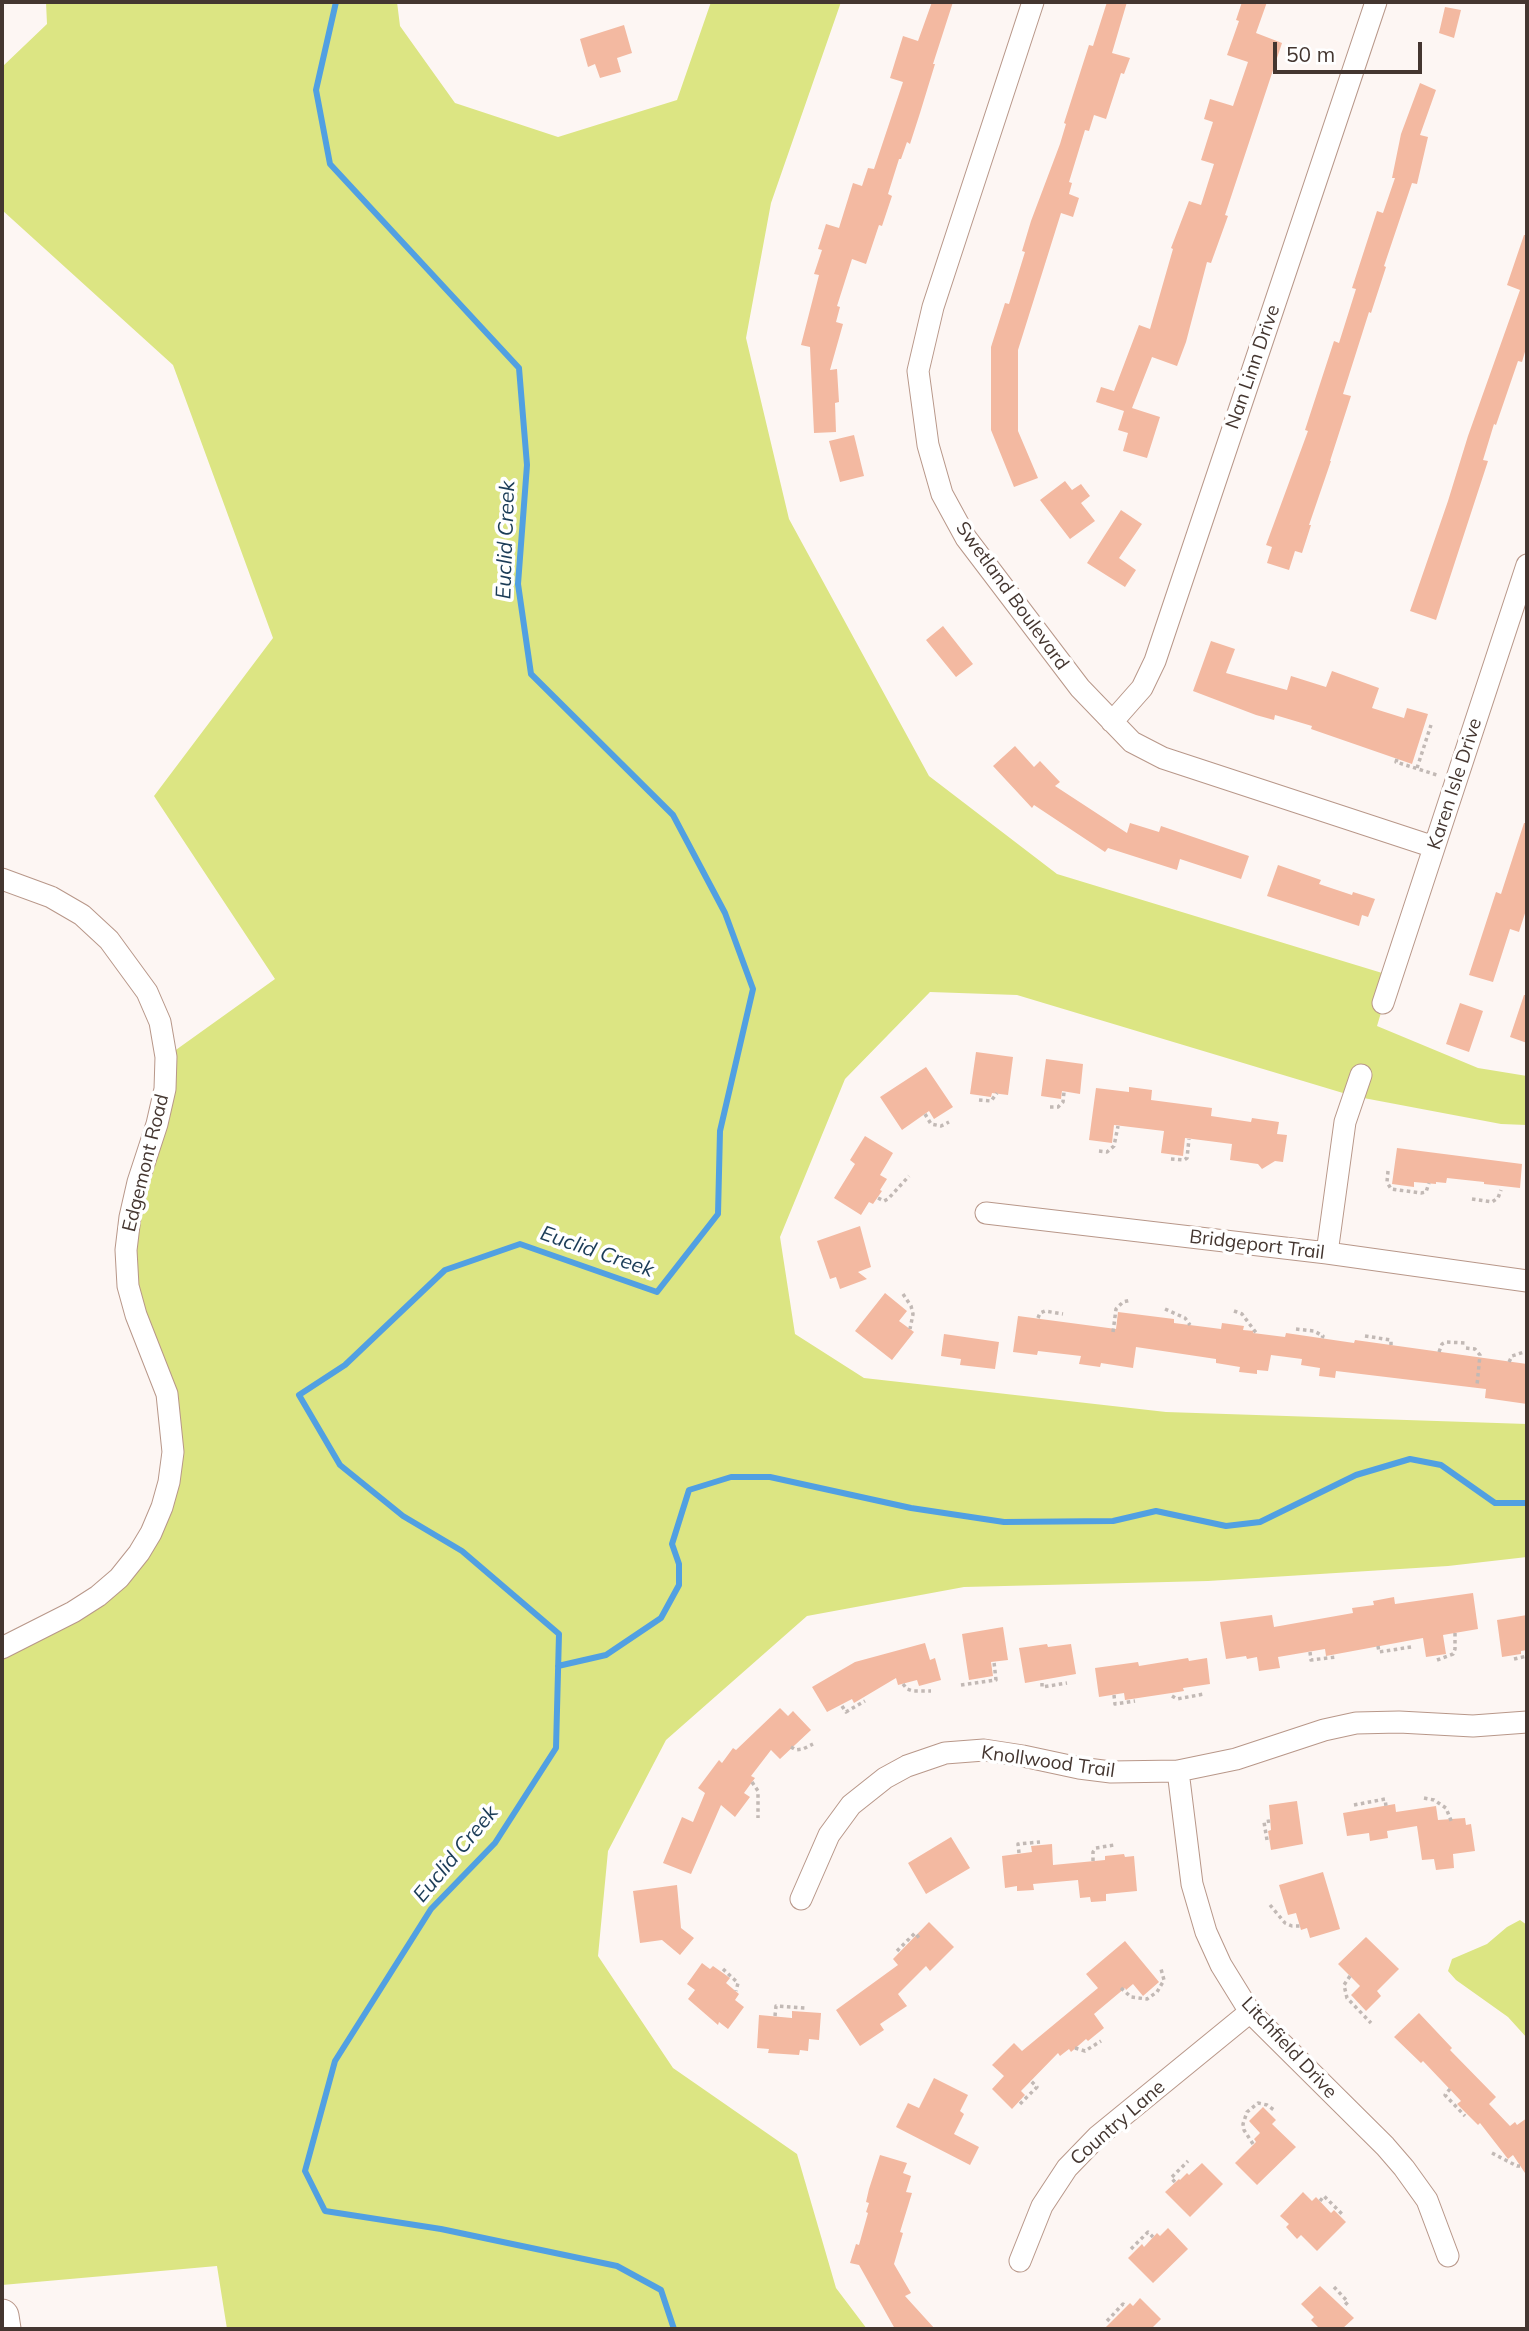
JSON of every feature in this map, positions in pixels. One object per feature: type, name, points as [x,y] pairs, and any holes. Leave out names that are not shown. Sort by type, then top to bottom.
[{"type":"main road","points":[[2,2316],[4,2329]]},
{"type":"street","name":"Swetland Boulevard","points":[[1033,2],[933,307],[918,371],[928,446],[942,494],[966,538],[1080,688],[1132,742],[1163,758],[1434,848]]},
{"type":"street","name":"Nan Linn Drive","points":[[1112,722],[1142,688],[1155,661],[1376,2]]},
{"type":"street","name":"Karen Isle Drive","points":[[1383,1003],[1527,565]]},
{"type":"street","name":"Edgemont Road","points":[[2,879],[51,897],[82,915],[109,940],[146,992],[160,1022],[166,1057],[164,1089],[157,1124],[138,1182],[126,1250],[128,1286],[136,1315],[167,1394],[173,1452],[169,1482],[157,1520],[139,1553],[119,1578],[73,1612],[2,1648]]},
{"type":"street","points":[[1327,1254],[1345,1122],[1361,1074]]},
{"type":"street","name":"Bridgeport Trail","points":[[986,1213],[1527,1281]]},
{"type":"street","name":"Knollwood Trail","points":[[801,1899],[829,1835],[851,1805],[885,1778],[925,1759],[956,1752],[984,1751],[1103,1771],[1178,1771],[1236,1759],[1324,1730],[1356,1723],[1399,1722],[1473,1726],[1527,1722]]},
{"type":"street","name":"Litchfield Drive","points":[[1178,1771],[1192,1884],[1200,1914],[1221,1965],[1250,2012],[1404,2168],[1427,2200],[1448,2256]]},
{"type":"street","name":"Country Lane","points":[[1020,2261],[1042,2206],[1067,2168],[1097,2137],[1250,2012]]},
{"type":"path","points":[[1417,768],[1431,725]]},
{"type":"path","points":[[1396,759],[1396,762],[1456,781]]},
{"type":"path","points":[[1050,1107],[1058,1107],[1063,1102],[1064,1092]]},
{"type":"path","points":[[979,1100],[991,1101],[997,1093]]},
{"type":"path","points":[[925,1114],[931,1124],[941,1126],[949,1122]]},
{"type":"path","points":[[1099,1151],[1107,1152],[1114,1146],[1118,1126]]},
{"type":"path","points":[[1171,1159],[1186,1158],[1189,1139]]},
{"type":"path","points":[[1388,1171],[1387,1182],[1391,1189],[1421,1193],[1426,1192],[1429,1184]]},
{"type":"path","points":[[878,1198],[884,1201],[888,1199],[909,1176]]},
{"type":"path","points":[[1472,1199],[1492,1202],[1498,1198],[1501,1190]]},
{"type":"path","points":[[903,1294],[914,1314],[910,1329]]},
{"type":"path","points":[[1113,1332],[1116,1310],[1124,1302],[1131,1300]]},
{"type":"path","points":[[1165,1309],[1185,1318],[1190,1325]]},
{"type":"path","points":[[1038,1318],[1040,1313],[1045,1311],[1063,1314]]},
{"type":"path","points":[[1234,1311],[1242,1314],[1257,1334]]},
{"type":"path","points":[[1296,1329],[1314,1331],[1323,1335],[1322,1338]]},
{"type":"path","points":[[1365,1336],[1391,1340],[1391,1345]]},
{"type":"path","points":[[1439,1352],[1442,1343],[1446,1342],[1475,1349],[1480,1355],[1476,1385]]},
{"type":"path","points":[[1508,1362],[1512,1356],[1527,1351]]},
{"type":"path","points":[[1437,1660],[1453,1654],[1455,1633]]},
{"type":"path","points":[[1378,1646],[1379,1652],[1411,1647]]},
{"type":"path","points":[[1310,1652],[1311,1660],[1336,1657]]},
{"type":"path","points":[[1514,1659],[1527,1656]]},
{"type":"path","points":[[961,1685],[996,1680],[994,1662]]},
{"type":"path","points":[[1042,1683],[1042,1687],[1067,1683]]},
{"type":"path","points":[[903,1684],[913,1692],[931,1691]]},
{"type":"path","points":[[1172,1696],[1177,1699],[1204,1694]]},
{"type":"path","points":[[1114,1695],[1115,1704],[1135,1701]]},
{"type":"path","points":[[842,1706],[846,1712],[865,1701]]},
{"type":"path","points":[[791,1747],[796,1750],[813,1744]]},
{"type":"path","points":[[752,1782],[758,1791],[758,1818]]},
{"type":"path","points":[[1424,1798],[1434,1800],[1446,1808],[1452,1823]]},
{"type":"path","points":[[1354,1805],[1385,1800],[1386,1806]]},
{"type":"path","points":[[1267,1840],[1264,1822],[1270,1821]]},
{"type":"path","points":[[1019,1853],[1018,1844],[1040,1842]]},
{"type":"path","points":[[1093,1861],[1096,1848],[1114,1845]]},
{"type":"path","points":[[1270,1905],[1285,1923],[1300,1926]]},
{"type":"path","points":[[897,1951],[915,1933],[920,1939]]},
{"type":"path","points":[[723,1969],[738,1983],[736,1991]]},
{"type":"path","points":[[1121,1988],[1131,1997],[1147,1999],[1157,1992],[1164,1980],[1161,1969]]},
{"type":"path","points":[[1350,1976],[1344,1985],[1346,1998],[1371,2023]]},
{"type":"path","points":[[775,2016],[776,2006],[806,2008]]},
{"type":"path","points":[[1076,2048],[1086,2051],[1101,2041]]},
{"type":"path","points":[[1020,2104],[1037,2087],[1031,2081]]},
{"type":"path","points":[[1450,2089],[1445,2095],[1465,2116]]},
{"type":"path","points":[[1254,2144],[1244,2130],[1247,2112],[1258,2103],[1274,2110]]},
{"type":"path","points":[[1492,2153],[1520,2166]]},
{"type":"path","points":[[1175,2182],[1171,2178],[1188,2161]]},
{"type":"path","points":[[1320,2201],[1324,2196],[1342,2214]]},
{"type":"path","points":[[1131,2249],[1148,2232],[1153,2237]]},
{"type":"path","points":[[1334,2287],[1348,2302],[1343,2307]]},
{"type":"path","points":[[1107,2320],[1123,2304],[1126,2307]]},
{"type":"green space","points":[[46,2],[397,2],[400,26],[455,103],[558,137],[677,100],[711,2],[841,2],[771,203],[746,338],[789,519],[929,776],[1057,874],[1392,976],[1377,1026],[1478,1068],[1527,1076],[1527,1125],[1501,1124],[1353,1096],[1017,995],[930,992],[845,1079],[780,1237],[795,1334],[864,1378],[1166,1412],[1527,1424],[1527,1557],[1448,1566],[1208,1581],[964,1587],[807,1616],[666,1740],[608,1851],[598,1956],[673,2068],[797,2154],[836,2288],[867,2329],[227,2329],[217,2266],[2,2285],[2,1648],[73,1612],[139,1553],[173,1452],[128,1286],[166,1057],[275,979],[154,796],[273,638],[173,365],[2,210],[2,67],[47,24]]},
{"type":"green space","points":[[1520,1920],[1527,1925],[1527,2038],[1508,2017],[1456,1980],[1448,1971],[1452,1959],[1487,1944]]},
{"type":"building","points":[[932,2],[953,2],[910,144],[907,142],[899,159],[888,194],[892,196],[882,226],[879,225],[866,264],[852,259],[837,306],[840,307],[836,322],[843,324],[830,370],[837,369],[839,402],[835,403],[836,432],[814,433],[810,347],[801,345],[819,275],[814,274],[822,250],[818,249],[826,224],[839,228],[853,183],[862,186],[868,168],[874,169],[903,82],[890,78],[903,36],[918,41]]},
{"type":"building","points":[[1107,2],[1127,2],[1112,53],[1130,58],[1124,74],[1121,73],[1106,119],[1094,115],[1089,131],[1085,130],[1069,182],[1072,183],[1069,194],[1079,198],[1073,217],[1061,213],[1018,350],[1018,431],[1038,478],[1014,487],[991,430],[991,347],[1005,303],[1009,304],[1025,252],[1022,251],[1031,221],[1060,144],[1089,45],[1093,46]]},
{"type":"building","points":[[1242,2],[1267,2],[1256,33],[1282,43],[1225,215],[1228,216],[1211,263],[1207,262],[1177,366],[1152,357],[1132,408],[1160,417],[1147,458],[1123,451],[1128,433],[1118,430],[1124,411],[1096,402],[1101,387],[1114,391],[1139,325],[1150,329],[1173,249],[1171,248],[1189,201],[1201,205],[1214,164],[1201,160],[1213,122],[1204,119],[1210,99],[1233,106],[1248,62],[1227,55],[1239,21],[1236,20]]},
{"type":"building","points":[[1445,7],[1461,10],[1454,38],[1439,33]]},
{"type":"building","points":[[624,25],[632,53],[617,58],[621,72],[600,78],[595,64],[588,67],[580,39]]},
{"type":"building","points":[[1420,83],[1436,90],[1420,135],[1428,137],[1417,184],[1412,183],[1343,394],[1351,396],[1302,553],[1295,551],[1289,570],[1267,563],[1272,547],[1266,545],[1308,431],[1305,430],[1334,341],[1339,343],[1356,289],[1352,288],[1377,211],[1383,213],[1395,178],[1392,178],[1401,134]]},
{"type":"building","points":[[1524,235],[1527,235],[1527,345],[1522,362],[1518,361],[1496,425],[1494,424],[1483,460],[1488,461],[1436,620],[1410,611],[1520,290],[1507,285]]},
{"type":"building","points":[[854,435],[864,476],[840,482],[829,441]]},
{"type":"building","points":[[1065,481],[1072,490],[1081,484],[1090,496],[1081,503],[1095,521],[1070,539],[1040,500]]},
{"type":"building","points":[[1121,510],[1142,524],[1119,558],[1136,570],[1125,587],[1087,563]]},
{"type":"building","points":[[943,626],[973,664],[956,677],[926,640]]},
{"type":"building","points":[[1211,641],[1235,649],[1226,673],[1287,690],[1291,676],[1326,687],[1332,671],[1379,688],[1372,708],[1404,718],[1407,708],[1428,714],[1412,764],[1311,729],[1312,726],[1275,715],[1274,720],[1256,715],[1193,691]]},
{"type":"building","points":[[1015,746],[1034,767],[1040,761],[1060,782],[1055,786],[1127,833],[1130,823],[1159,832],[1161,826],[1249,856],[1241,879],[1180,859],[1177,870],[1108,848],[1105,852],[1034,805],[1032,808],[993,766]]},
{"type":"building","points":[[1524,823],[1527,823],[1527,907],[1519,932],[1510,929],[1493,982],[1469,975],[1496,892],[1501,894]]},
{"type":"building","points":[[1278,865],[1321,880],[1319,884],[1375,899],[1368,917],[1362,915],[1359,926],[1267,896]]},
{"type":"building","points":[[1524,995],[1527,995],[1527,1043],[1510,1037]]},
{"type":"building","points":[[1460,1003],[1483,1011],[1469,1052],[1446,1044]]},
{"type":"building","points":[[976,1052],[1013,1057],[1008,1095],[992,1093],[991,1097],[970,1094]]},
{"type":"building","points":[[1046,1059],[1083,1064],[1080,1094],[1062,1091],[1061,1099],[1041,1096]]},
{"type":"building","points":[[926,1067],[953,1107],[934,1119],[929,1111],[902,1130],[880,1097]]},
{"type":"building","points":[[1129,1087],[1152,1090],[1151,1100],[1212,1108],[1211,1116],[1251,1122],[1252,1118],[1279,1122],[1277,1134],[1287,1135],[1283,1162],[1275,1161],[1262,1169],[1258,1164],[1230,1160],[1232,1144],[1185,1138],[1183,1156],[1161,1153],[1164,1131],[1114,1125],[1112,1143],[1089,1140],[1096,1088],[1129,1092]]},
{"type":"building","points":[[865,1136],[893,1153],[880,1175],[887,1179],[880,1190],[882,1191],[873,1204],[869,1202],[861,1215],[834,1198],[855,1164],[850,1160]]},
{"type":"building","points":[[1397,1148],[1522,1164],[1520,1188],[1447,1178],[1446,1183],[1414,1182],[1414,1187],[1392,1184]]},
{"type":"building","points":[[860,1226],[871,1267],[858,1272],[867,1279],[840,1289],[836,1277],[830,1279],[817,1241]]},
{"type":"building","points":[[885,1293],[907,1311],[899,1321],[914,1332],[892,1360],[855,1331]]},
{"type":"building","points":[[1118,1312],[1174,1319],[1174,1323],[1221,1329],[1222,1323],[1244,1326],[1243,1330],[1254,1331],[1253,1333],[1285,1337],[1286,1333],[1354,1343],[1355,1340],[1527,1364],[1527,1404],[1485,1398],[1486,1389],[1336,1371],[1335,1378],[1319,1376],[1320,1368],[1301,1365],[1302,1359],[1271,1355],[1268,1371],[1257,1370],[1257,1374],[1239,1372],[1240,1367],[1216,1363],[1216,1359],[1136,1347],[1133,1368],[1101,1363],[1100,1367],[1079,1364],[1081,1356],[1038,1351],[1037,1355],[1013,1352],[1018,1316],[1116,1329]]},
{"type":"building","points":[[944,1334],[999,1342],[995,1369],[960,1365],[961,1359],[941,1356]]},
{"type":"building","points":[[1473,1593],[1478,1629],[1443,1635],[1446,1654],[1426,1657],[1423,1638],[1326,1656],[1325,1649],[1278,1657],[1280,1668],[1259,1671],[1257,1657],[1226,1659],[1220,1622],[1272,1615],[1274,1627],[1353,1613],[1352,1608],[1374,1605],[1373,1601],[1394,1597],[1395,1604]]},
{"type":"building","points":[[1527,1615],[1527,1650],[1521,1651],[1521,1654],[1502,1657],[1497,1620]]},
{"type":"building","points":[[1003,1627],[1008,1660],[991,1662],[993,1676],[969,1680],[962,1634]]},
{"type":"building","points":[[925,1643],[930,1660],[935,1658],[941,1680],[919,1686],[917,1680],[898,1685],[896,1678],[854,1703],[852,1699],[827,1712],[812,1687],[855,1662]]},
{"type":"building","points":[[1047,1644],[1048,1647],[1071,1644],[1076,1674],[1025,1683],[1019,1648]]},
{"type":"building","points":[[1188,1658],[1189,1661],[1207,1658],[1210,1684],[1125,1700],[1124,1693],[1099,1697],[1095,1668],[1138,1662],[1139,1666]]},
{"type":"building","points":[[780,1708],[788,1716],[793,1711],[811,1730],[780,1759],[771,1750],[751,1776],[755,1778],[744,1793],[750,1797],[735,1817],[721,1805],[691,1874],[663,1863],[682,1817],[693,1822],[705,1793],[698,1788],[719,1760],[722,1763],[733,1748],[736,1750]]},
{"type":"building","points":[[1297,1801],[1303,1844],[1271,1850],[1268,1831],[1271,1830],[1269,1805]]},
{"type":"building","points":[[1395,1804],[1396,1812],[1436,1806],[1438,1820],[1465,1818],[1466,1825],[1471,1824],[1475,1851],[1453,1854],[1454,1868],[1436,1870],[1434,1859],[1422,1860],[1417,1826],[1387,1831],[1388,1838],[1370,1841],[1369,1833],[1347,1836],[1343,1813]]},
{"type":"building","points":[[951,1837],[970,1868],[926,1894],[908,1863]]},
{"type":"building","points":[[1052,1844],[1053,1865],[1105,1860],[1105,1856],[1134,1856],[1137,1891],[1106,1894],[1106,1901],[1091,1902],[1090,1897],[1080,1898],[1078,1880],[1033,1884],[1034,1890],[1017,1891],[1017,1886],[1005,1888],[1002,1856],[1032,1852],[1031,1846]]},
{"type":"building","points":[[1323,1872],[1340,1929],[1310,1938],[1307,1928],[1301,1930],[1296,1913],[1288,1915],[1279,1885]]},
{"type":"building","points":[[677,1885],[681,1928],[694,1938],[680,1955],[662,1940],[640,1943],[633,1891]]},
{"type":"building","points":[[929,1922],[954,1947],[930,1971],[926,1966],[898,1994],[907,2006],[880,2024],[884,2030],[860,2046],[836,2010],[898,1965],[893,1959]]},
{"type":"building","points":[[1366,1937],[1399,1969],[1377,1991],[1381,1996],[1366,2011],[1351,1995],[1360,1986],[1338,1964]]},
{"type":"building","points":[[1125,1941],[1159,1982],[1143,1996],[1133,1984],[1094,2014],[1104,2028],[1071,2052],[1069,2049],[1060,2056],[1058,2053],[1021,2091],[1025,2095],[1012,2109],[992,2089],[1004,2076],[992,2065],[1014,2043],[1022,2051],[1098,1988],[1086,1974]]},
{"type":"building","points":[[702,1963],[710,1969],[713,1966],[730,1978],[726,1983],[739,1994],[735,2000],[744,2007],[728,2029],[719,2022],[718,2025],[688,1999],[695,1990],[687,1984]]},
{"type":"building","points":[[792,2011],[821,2013],[819,2040],[809,2039],[808,2051],[800,2050],[799,2055],[768,2053],[769,2049],[757,2048],[759,2015],[792,2018]]},
{"type":"building","points":[[1419,2013],[1452,2048],[1450,2050],[1496,2097],[1489,2104],[1510,2126],[1527,2118],[1527,2176],[1513,2155],[1508,2159],[1480,2123],[1478,2125],[1457,2104],[1461,2101],[1423,2061],[1421,2063],[1394,2037]]},
{"type":"building","points":[[934,2078],[968,2095],[960,2111],[964,2114],[954,2134],[979,2147],[970,2165],[896,2127],[908,2103],[919,2108]]},
{"type":"building","points":[[1263,2107],[1276,2120],[1272,2124],[1296,2147],[1257,2185],[1235,2163],[1256,2142],[1254,2139],[1260,2133],[1249,2121]]},
{"type":"building","points":[[880,2155],[907,2163],[903,2173],[911,2176],[906,2192],[912,2193],[894,2264],[911,2293],[905,2296],[935,2329],[895,2329],[859,2265],[850,2263],[856,2244],[859,2245],[868,2213],[869,2203],[866,2202]]},
{"type":"building","points":[[1202,2163],[1223,2184],[1190,2217],[1165,2192]]},
{"type":"building","points":[[1303,2192],[1312,2201],[1316,2197],[1331,2213],[1334,2210],[1346,2222],[1317,2251],[1301,2235],[1297,2239],[1286,2227],[1289,2224],[1280,2216]]},
{"type":"building","points":[[1168,2228],[1188,2249],[1153,2283],[1128,2258],[1142,2244],[1144,2247],[1157,2233],[1160,2236]]},
{"type":"building","points":[[1320,2286],[1354,2318],[1342,2329],[1320,2329],[1311,2320],[1314,2317],[1301,2304]]},
{"type":"building","points":[[1140,2298],[1161,2319],[1151,2329],[1104,2329],[1130,2303],[1133,2306]]},
{"type":"waterway","name":"Euclid Creek","points":[[336,2],[316,90],[330,164],[519,368],[527,465],[518,584],[531,674],[673,815],[725,913],[753,989],[720,1131],[718,1214],[657,1292],[520,1244],[445,1270],[345,1365],[299,1395],[340,1465],[403,1516],[462,1551],[559,1634],[556,1748],[495,1843],[431,1909],[335,2061],[305,2171],[325,2211],[441,2229],[617,2266],[661,2290],[674,2329]]},
{"type":"waterway","points":[[558,1666],[606,1655],[661,1618],[679,1585],[679,1564],[672,1544],[689,1490],[731,1477],[770,1477],[911,1508],[1004,1522],[1113,1521],[1156,1511],[1226,1526],[1260,1522],[1356,1475],[1410,1459],[1441,1465],[1495,1503],[1527,1503]]}]
